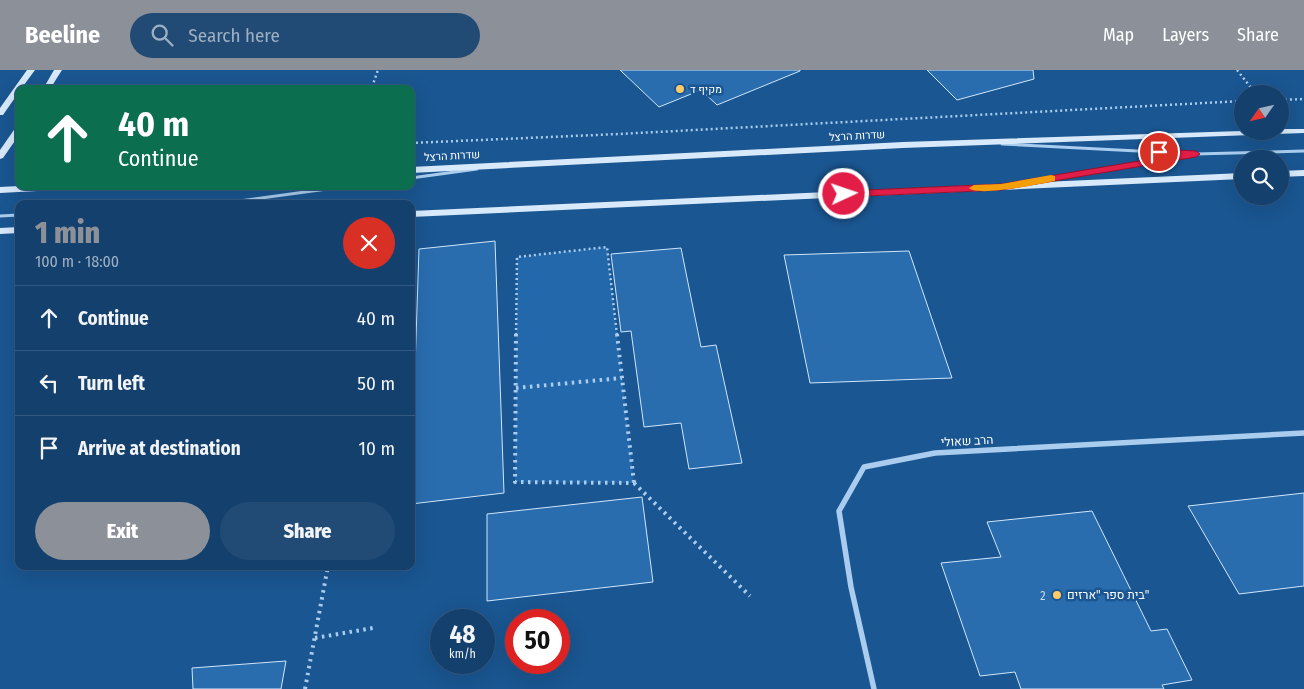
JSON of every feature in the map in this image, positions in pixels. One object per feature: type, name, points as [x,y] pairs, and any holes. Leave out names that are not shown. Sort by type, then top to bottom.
[{"type":"main road","points":[[20,85],[31,70]]},
{"type":"main road","points":[[49,85],[58,70]]},
{"type":"main road","points":[[0,113],[15,92]]},
{"type":"main road","name":"שדרות הרצל","points":[[415,170],[975,143],[1304,131]]},
{"type":"main road","points":[[0,156],[15,135]]},
{"type":"main road","points":[[1289,174],[1304,173]]},
{"type":"main road","points":[[415,214],[1234,176]]},
{"type":"main road","points":[[0,190],[15,189]]},
{"type":"main road","points":[[0,231],[15,230]]},
{"type":"street","name":"הרב שאולי","points":[[874,689],[851,587],[839,511],[864,466],[935,453],[1304,433]]},
{"type":"lane","points":[[975,143],[1196,154],[1304,151]]},
{"type":"lane","points":[[1001,187],[1196,154]]},
{"type":"lane","points":[[415,177],[511,165]]},
{"type":"lane","points":[[246,200],[320,190]]},
{"type":"lane","points":[[0,216],[15,215]]},
{"type":"path","points":[[373,85],[378,70]]},
{"type":"path","points":[[1236,70],[1248,85]]},
{"type":"path","points":[[1289,100],[1304,99]]},
{"type":"path","points":[[415,143],[582,137],[1026,111],[1234,101]]},
{"type":"path","points":[[634,484],[515,482],[517,257],[607,247],[634,484],[750,596]]},
{"type":"path","points":[[516,388],[622,378]]},
{"type":"path","points":[[305,689],[327,570]]},
{"type":"path","points":[[314,638],[373,628]]},
{"type":"shaded area","points":[[607,247],[634,483],[515,482],[517,257]]},
{"type":"building","points":[[620,70],[800,71],[717,105],[701,90],[659,107]]},
{"type":"building","points":[[927,70],[1033,70],[1034,79],[957,100]]},
{"type":"building","points":[[495,241],[504,493],[415,504],[415,368],[419,249]]},
{"type":"building","points":[[681,248],[701,347],[716,345],[742,463],[689,469],[681,423],[644,427],[631,331],[621,332],[611,254]]},
{"type":"building","points":[[909,251],[952,378],[810,383],[784,255]]},
{"type":"building","points":[[1304,493],[1304,586],[1239,594],[1188,506]]},
{"type":"building","points":[[642,497],[653,582],[487,601],[487,514]]},
{"type":"building","points":[[1092,511],[1151,631],[1167,629],[1192,680],[1162,685],[1164,689],[1021,689],[1015,672],[980,676],[941,563],[1001,557],[987,522]]},
{"type":"building","points":[[286,661],[281,689],[193,689],[192,668]]},
{"type":"slow traffic","points":[[974,188],[1001,187],[1051,178]]},
{"type":"place","name":"מקיף ד","points":[[680,89]]},
{"type":"place","name":"בית ספר \"ארזים\"","points":[[1057,595]]},
{"type":"route","points":[[844,194],[1001,187],[1196,154],[1159,152]]}]
